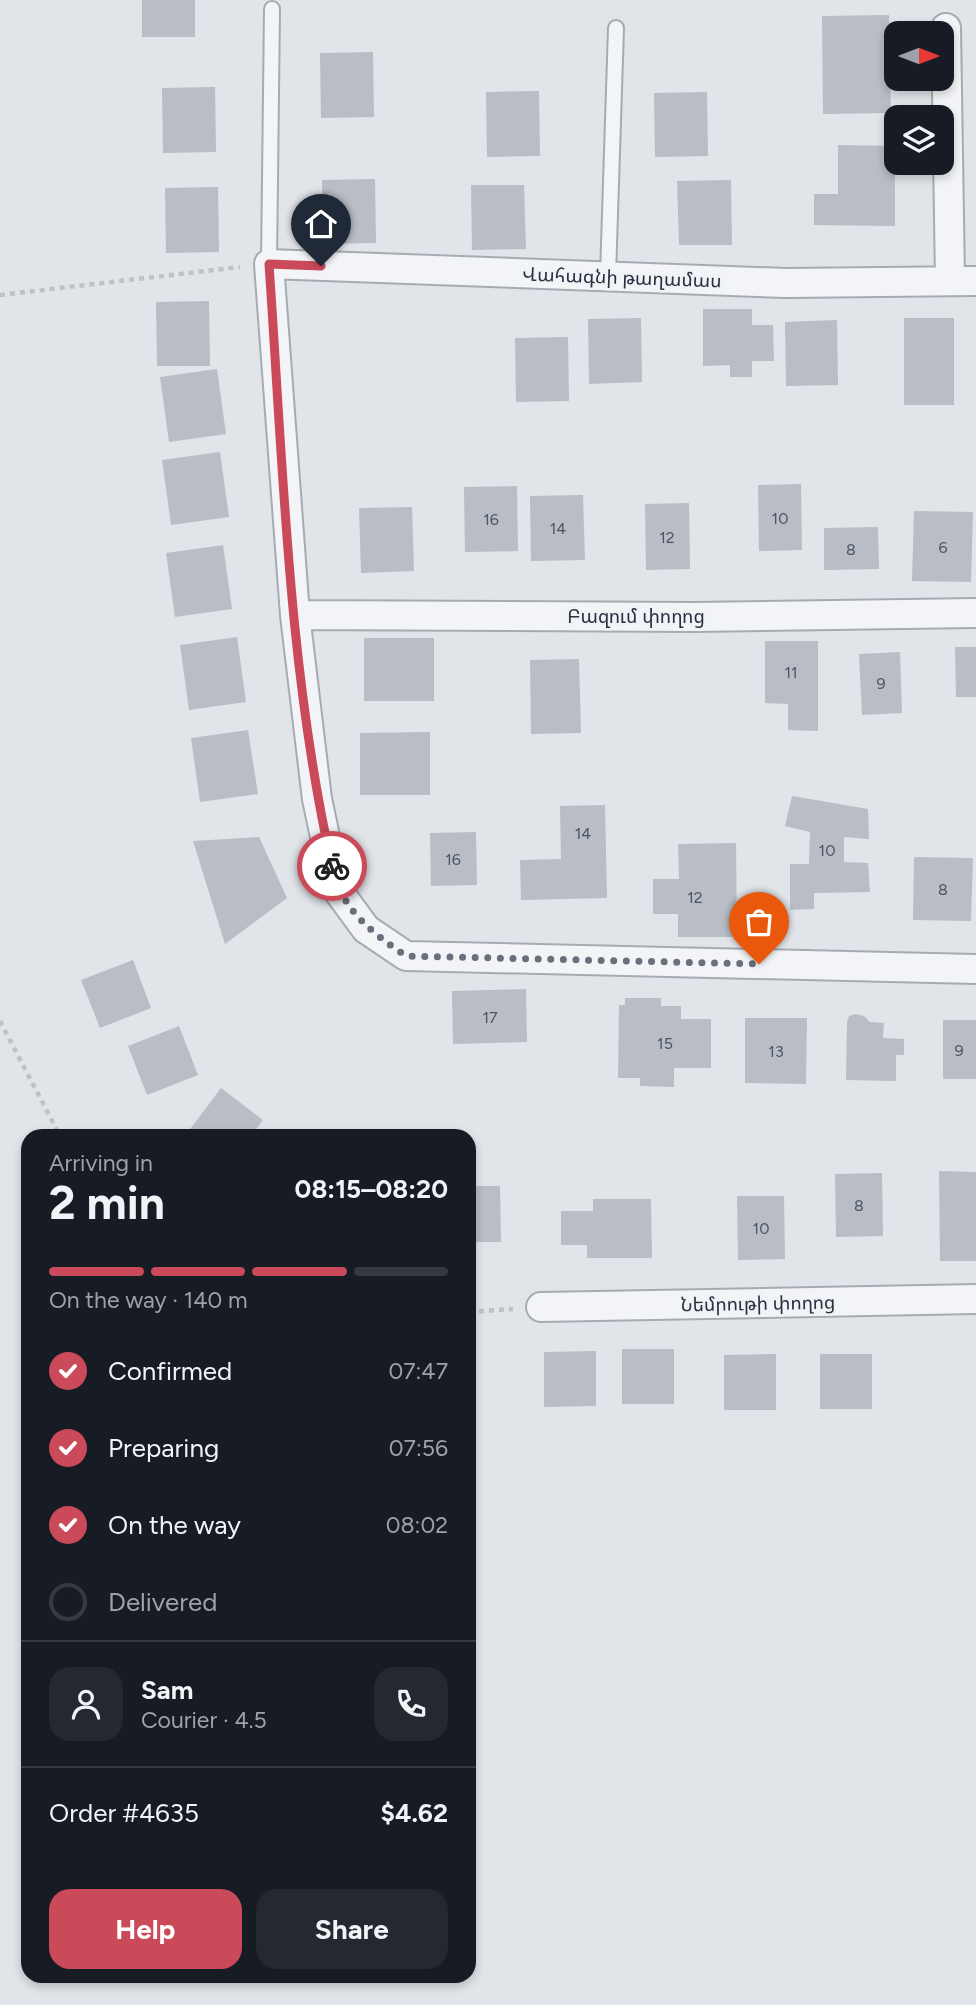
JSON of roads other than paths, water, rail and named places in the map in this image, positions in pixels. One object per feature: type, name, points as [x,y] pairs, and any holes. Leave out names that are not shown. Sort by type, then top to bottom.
[{"type":"street","points":[[950,91],[963,281]]},
{"type":"street","name":"Վահագնի թաղամաս","points":[[269,264],[786,283],[963,281]]},
{"type":"street","points":[[269,264],[295,615],[317,799],[336,888],[366,929],[406,956],[976,970]]},
{"type":"street","name":"Բազում փողոց","points":[[295,615],[695,617],[976,613]]},
{"type":"street","name":"Նեմրութի փողոց","points":[[541,1307],[976,1299]]},
{"type":"lane","points":[[269,264],[272,9]]},
{"type":"lane","points":[[608,276],[616,28]]}]
